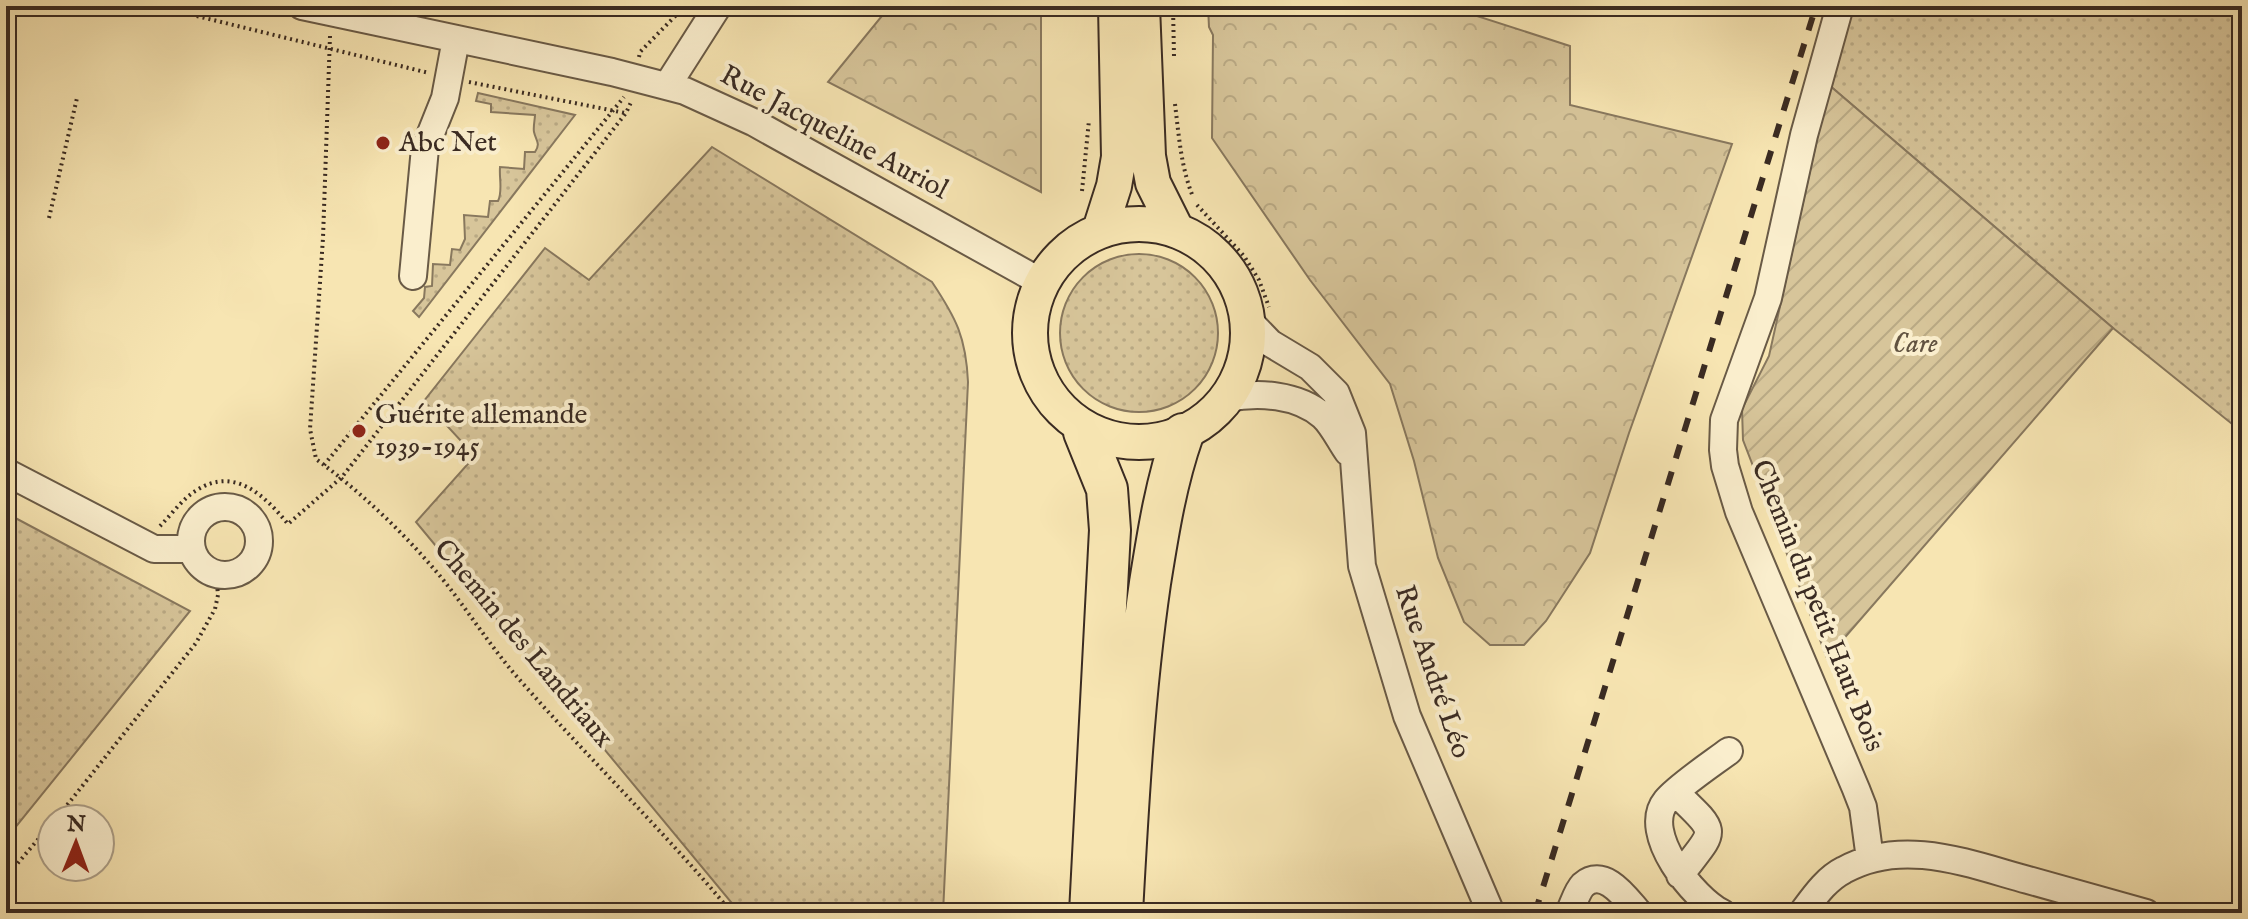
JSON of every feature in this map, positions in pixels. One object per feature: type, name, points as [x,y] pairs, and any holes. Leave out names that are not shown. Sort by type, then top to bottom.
[{"type":"highway","points":[[1084,432],[1107,489],[1110,530],[1090,913]]},
{"type":"highway","points":[[1122,913],[1142,636],[1163,506],[1183,434]]},
{"type":"main road","points":[[1082,233],[1127,224],[1176,229],[1201,242],[1227,262],[1243,294],[1259,316],[1241,371],[1227,398],[1198,425],[1183,434],[1157,441],[1132,442],[1084,432],[1065,417],[1042,387],[1030,352],[1032,317],[1043,283],[1114,186],[1119,157],[1116,6]]},
{"type":"main road","points":[[1142,6],[1148,156],[1153,183],[1176,229]]},
{"type":"street","name":"Rue Jacqueline Auriol","points":[[302,6],[456,39],[632,89],[667,86],[712,102],[1043,283]]},
{"type":"street","points":[[667,86],[718,6]]},
{"type":"street","name":"Chemin du petit Haut Bois","points":[[1840,6],[1804,135],[1785,232],[1764,312],[1724,420],[1723,450],[1739,512],[1863,807],[1870,859]]},
{"type":"street","points":[[413,276],[425,148],[445,98],[456,39]]},
{"type":"street","name":"Rue André Léo","points":[[1259,316],[1270,343],[1310,367],[1336,393],[1352,433],[1362,566],[1407,716],[1488,905]]},
{"type":"street","name":"Rue André Léo","points":[[1227,398],[1272,394],[1309,408],[1324,417],[1352,458]]},
{"type":"street","points":[[6,472],[154,549],[191,549]]},
{"type":"street","points":[[225,506],[249,517],[258,534],[259,546],[255,557],[244,570],[233,574],[216,574],[205,569],[196,559],[191,549],[191,532],[204,513],[225,506]]},
{"type":"street","points":[[1722,913],[1697,894],[1680,875],[1659,832],[1659,817],[1665,802],[1729,751]]},
{"type":"street","points":[[1676,793],[1707,823],[1709,830],[1708,839],[1680,875]]},
{"type":"street","points":[[1802,913],[1830,879],[1842,871],[1870,859],[1902,854],[1950,859],[2146,913]]},
{"type":"street","points":[[1569,913],[1582,885],[1592,881],[1616,886],[1636,912]]},
{"type":"path","points":[[156,6],[449,78],[626,113]]},
{"type":"path","points":[[151,528],[160,526],[197,489],[218,482],[235,482],[262,494],[288,524],[342,477],[626,113],[640,52],[685,6]]},
{"type":"path","points":[[1173,6],[1174,65]]},
{"type":"path","points":[[330,32],[323,238],[310,429],[316,459],[324,465],[632,89]]},
{"type":"path","points":[[1175,95],[1180,152],[1186,179],[1197,206],[1244,256],[1259,280],[1259,316]]},
{"type":"path","points":[[49,218],[77,98]]},
{"type":"path","points":[[1081,198],[1089,119]]},
{"type":"path","name":"Chemin des Landriaux","points":[[324,465],[342,477],[400,531],[439,575],[523,683],[631,798],[732,913]]},
{"type":"path","points":[[68,803],[196,643],[215,609],[218,595],[216,574]]},
{"type":"path","points":[[6,877],[36,842]]},
{"type":"green space","points":[[890,6],[1041,6],[1041,192],[828,82]]},
{"type":"green space","points":[[1208,6],[1446,6],[1570,46],[1570,105],[1732,144],[1629,433],[1590,553],[1546,621],[1524,645],[1490,645],[1464,622],[1438,558],[1414,461],[1390,384],[1310,280],[1212,138],[1213,35],[1209,27]]},
{"type":"green space","points":[[1852,6],[2242,6],[2242,432],[2113,328],[1829,85]]},
{"type":"green space","name":"Care","points":[[1829,85],[2113,328],[1827,658],[1743,440],[1742,409],[1769,356]]},
{"type":"green space","points":[[478,93],[575,115],[419,317],[413,311],[424,298],[425,287],[432,286],[433,264],[450,265],[452,249],[460,250],[465,239],[464,215],[488,217],[490,201],[498,201],[501,189],[500,167],[524,169],[525,152],[535,152],[538,146],[534,130],[535,115],[491,112],[491,104],[476,101]]},
{"type":"green space","points":[[712,147],[932,282],[962,340],[968,382],[943,913],[740,913],[416,522],[475,456],[424,401],[545,248],[589,280]]},
{"type":"green space","points":[[1139,254],[1169,260],[1195,277],[1212,303],[1218,333],[1212,363],[1195,389],[1169,406],[1139,412],[1109,406],[1083,389],[1066,363],[1060,333],[1066,303],[1083,277],[1109,260]]},
{"type":"green space","points":[[6,513],[190,611],[6,839]]},
{"type":"railway","points":[[1535,913],[1816,6]]},
{"type":"place","name":"Abc Net","points":[[383,143]]},
{"type":"place","name":"Guérite allemande 1939-1945","points":[[359,431]]}]
